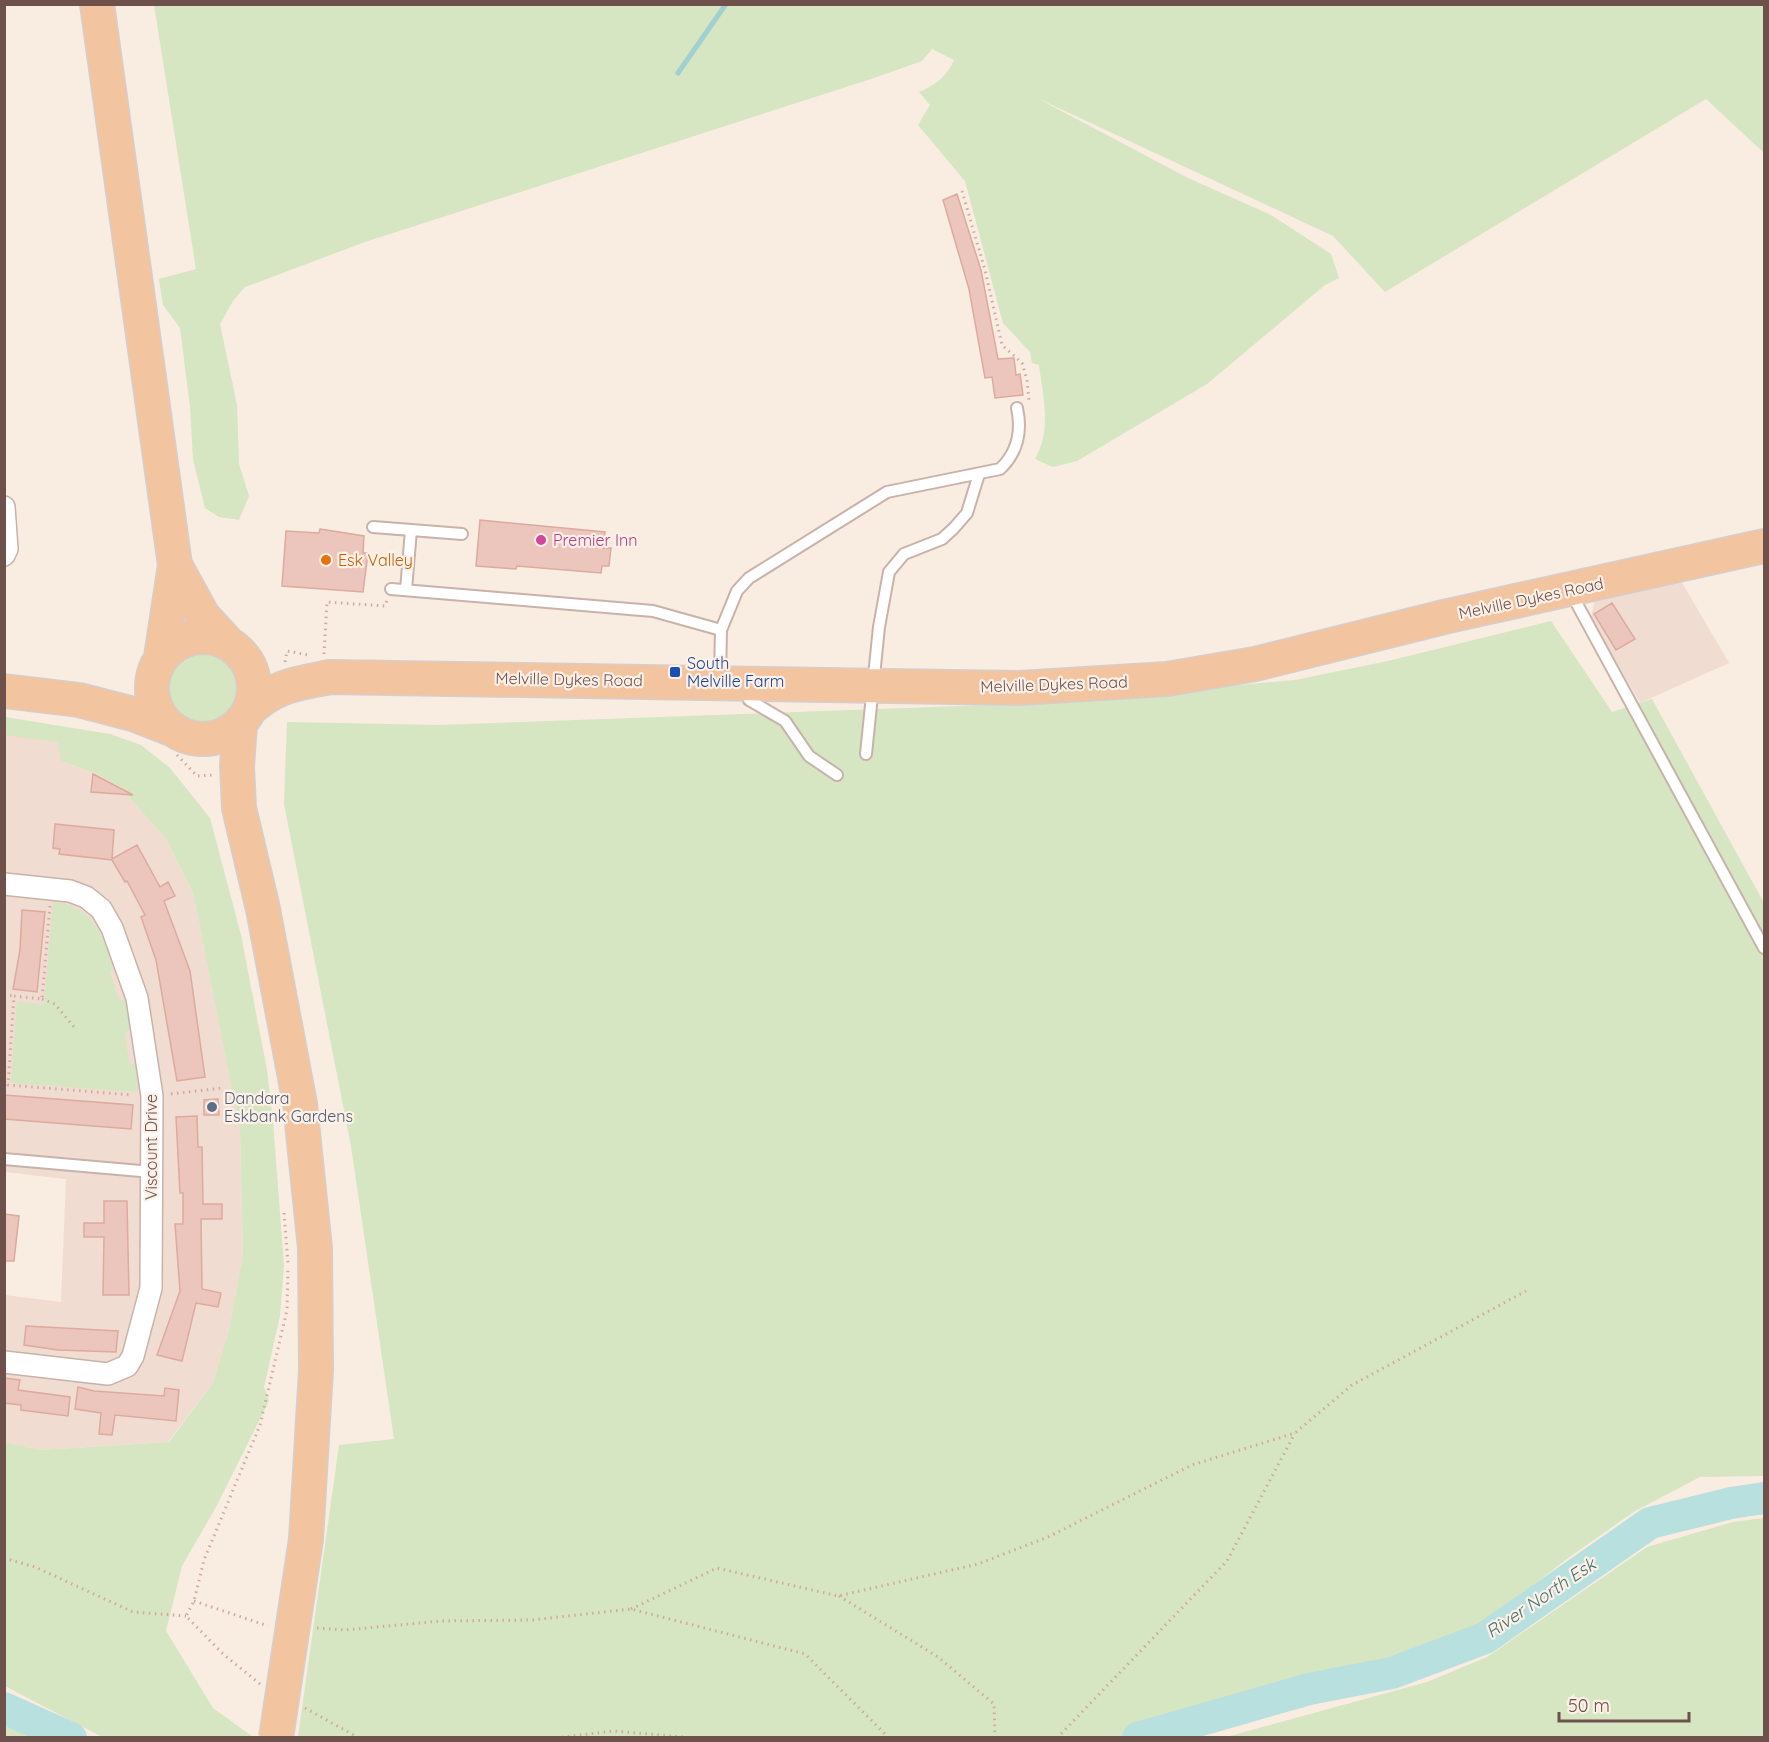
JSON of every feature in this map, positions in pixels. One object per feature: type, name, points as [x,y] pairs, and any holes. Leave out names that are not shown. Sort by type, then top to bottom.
[{"type":"main road","points":[[97,4],[175,565],[158,662],[151,681],[154,702],[163,721],[178,740]]},
{"type":"main road","name":"Melville Dykes Road","points":[[233,646],[312,663],[735,682],[1019,688],[1167,679],[1255,664],[1448,616],[1764,546]]},
{"type":"main road","points":[[175,565],[203,616],[233,646],[251,669],[255,689],[245,716],[237,766],[239,808],[263,909],[300,1104],[315,1248],[315,1381],[306,1539],[276,1737]]},
{"type":"main road","points":[[79,700],[122,690],[138,683],[174,644],[191,637],[209,636],[233,646]]},
{"type":"main road","name":"Melville Dykes Road","points":[[245,716],[268,693],[285,686],[312,663]]},
{"type":"main road","points":[[4,691],[79,700],[133,714],[178,740],[219,772],[239,808]]},
{"type":"main road","points":[[178,740],[215,738],[245,716]]},
{"type":"street","points":[[4,507],[7,549],[4,555]]},
{"type":"street","name":"Viscount Drive","points":[[4,884],[51,889],[86,897],[100,909],[112,928],[137,998],[152,1096],[151,1288],[133,1356],[127,1366],[108,1374],[4,1362]]},
{"type":"lane","points":[[837,775],[809,756],[785,721],[749,700],[735,682],[721,630],[737,591],[749,579],[887,492],[1000,469],[1009,461],[1018,441],[1021,426],[1017,408]]},
{"type":"lane","points":[[866,754],[883,591],[889,572],[904,554],[942,539],[954,528],[967,513],[980,474]]},
{"type":"lane","points":[[374,527],[462,534]]},
{"type":"lane","points":[[406,590],[411,530]]},
{"type":"lane","points":[[391,589],[654,611],[721,630]]},
{"type":"lane","points":[[1569,590],[1764,948]]},
{"type":"lane","points":[[4,1160],[152,1172]]},
{"type":"path","points":[[962,191],[985,270],[1002,345],[1022,363],[1027,380],[1029,406],[1017,408]]},
{"type":"path","points":[[312,663],[327,602],[385,606],[391,589]]},
{"type":"path","points":[[312,663],[287,651],[312,663]]},
{"type":"path","points":[[178,740],[197,776],[206,778],[219,772]]},
{"type":"path","points":[[42,999],[51,889]]},
{"type":"path","points":[[4,995],[42,999],[55,1004],[74,1027]]},
{"type":"path","points":[[14,996],[8,1085],[152,1096],[223,1088]]},
{"type":"path","points":[[275,1626],[263,1625],[194,1601],[204,1560],[260,1425],[287,1310],[288,1265],[284,1206]]},
{"type":"path","points":[[1057,1737],[1227,1561],[1295,1433],[1352,1385],[1526,1291]]},
{"type":"path","points":[[838,1596],[978,1564],[1048,1537],[1192,1465],[1295,1433]]},
{"type":"path","points":[[4,1558],[35,1567],[133,1612],[186,1616]]},
{"type":"path","points":[[310,1628],[345,1630],[441,1621],[532,1620],[631,1609],[717,1568],[838,1596],[938,1657],[994,1704],[995,1737]]},
{"type":"path","points":[[631,1609],[805,1654],[889,1737]]},
{"type":"path","points":[[556,1737],[613,1731],[696,1737]]},
{"type":"shaded area","points":[[1681,581],[1729,663],[1640,703],[1591,618],[1595,599]]},
{"type":"shaded area","points":[[5,729],[64,736],[61,761],[95,773],[119,786],[166,839],[193,893],[240,1130],[243,1254],[229,1329],[213,1383],[168,1442],[40,1450],[5,1442],[5,1295],[61,1302],[66,1179],[5,1172]]},
{"type":"green space","points":[[154,5],[1764,5],[1764,153],[1706,99],[1385,292],[1333,236],[1035,97],[1188,178],[1271,215],[1331,254],[1339,278],[1325,285],[1207,384],[1077,461],[1053,467],[1035,459],[1045,425],[1039,365],[1032,363],[1030,352],[1003,323],[965,181],[918,125],[930,105],[919,92],[940,79],[954,60],[932,49],[922,61],[871,79],[365,242],[245,287],[233,301],[220,324],[237,405],[239,464],[249,496],[239,520],[219,517],[205,508],[193,459],[190,407],[180,328],[163,305],[159,279],[196,269]]},
{"type":"green space","points":[[1551,621],[1612,712],[1652,699],[1764,903],[1764,1476],[1700,1477],[1635,1511],[1568,1558],[1474,1631],[1395,1662],[1236,1697],[1133,1729],[1124,1737],[298,1737],[339,1445],[394,1439],[351,1146],[284,804],[287,722],[438,725],[1015,704],[1295,680],[1388,661]]},
{"type":"green space","points":[[201,651],[222,657],[232,667],[238,688],[232,709],[222,719],[201,725],[180,719],[170,709],[164,688],[170,667],[180,657]]},
{"type":"green space","points":[[5,717],[110,734],[141,745],[170,768],[210,818],[241,935],[267,1070],[273,1122],[284,1265],[280,1316],[264,1387],[269,1401],[216,1507],[182,1566],[166,1631],[213,1708],[253,1737],[102,1737],[5,1686],[5,1442],[40,1450],[169,1442],[213,1383],[229,1329],[243,1254],[240,1130],[193,893],[166,839],[119,786],[95,773],[61,761],[58,742],[5,735]]},
{"type":"green space","points":[[53,901],[78,909],[87,916],[104,941],[114,965],[110,973],[119,999],[126,1001],[130,1029],[125,1035],[129,1062],[136,1066],[138,1092],[11,1083],[17,1002],[44,1004]]},
{"type":"green space","points":[[1764,1518],[1764,1737],[1226,1737],[1427,1682],[1487,1657],[1647,1547],[1733,1522]]},
{"type":"green space","points":[[5,1722],[38,1737],[5,1737]]},
{"type":"building","points":[[957,194],[981,270],[998,359],[1014,358],[1016,375],[1020,374],[1023,395],[995,398],[992,377],[985,378],[969,289],[943,200]]},
{"type":"building","name":"Premier Inn","points":[[480,520],[605,532],[603,548],[611,548],[609,566],[602,566],[601,573],[517,566],[516,569],[476,566]]},
{"type":"building","name":"Esk Valley","points":[[320,529],[364,536],[363,553],[368,553],[363,592],[282,586],[286,531],[319,533]]},
{"type":"building","points":[[1612,603],[1635,639],[1616,650],[1594,614]]},
{"type":"building","points":[[93,774],[133,795],[91,792]]},
{"type":"building","points":[[55,824],[114,830],[112,859],[137,845],[160,887],[168,882],[175,896],[164,901],[190,971],[205,1077],[177,1081],[156,960],[141,917],[145,915],[127,881],[125,882],[112,860],[59,854],[60,849],[53,848]]},
{"type":"building","points":[[22,910],[45,912],[37,992],[13,989],[20,950]]},
{"type":"building","points":[[4,1095],[133,1105],[131,1129],[4,1119]]},
{"type":"building","points":[[218,1099],[219,1115],[204,1115],[204,1100]]},
{"type":"building","points":[[197,1116],[198,1147],[202,1147],[203,1204],[222,1204],[222,1219],[201,1219],[202,1289],[221,1293],[218,1307],[196,1303],[182,1361],[157,1355],[180,1291],[175,1224],[183,1224],[183,1193],[180,1193],[176,1117]]},
{"type":"building","points":[[104,1201],[127,1201],[129,1295],[103,1295],[104,1237],[84,1237],[84,1223],[104,1223]]},
{"type":"building","points":[[4,1214],[19,1216],[14,1261],[4,1261]]},
{"type":"building","points":[[26,1326],[118,1331],[116,1352],[58,1350],[24,1345]]},
{"type":"building","points":[[4,1378],[20,1380],[18,1390],[70,1397],[68,1416],[21,1410],[21,1405],[4,1403]]},
{"type":"building","points":[[78,1387],[94,1391],[164,1396],[165,1388],[179,1390],[176,1421],[115,1415],[112,1435],[99,1434],[101,1413],[75,1409]]},
{"type":"waterway","points":[[678,73],[726,4]]},
{"type":"waterway","name":"River North Esk","points":[[1138,1738],[1309,1689],[1392,1673],[1485,1638],[1650,1523],[1731,1503],[1764,1498]]},
{"type":"waterway","name":"River North Esk","points":[[4,1708],[71,1738]]},
{"type":"place","name":"Premier Inn","points":[[541,540]]},
{"type":"place","name":"Esk Valley","points":[[326,560]]},
{"type":"place","name":"South Melville Farm","points":[[675,672]]},
{"type":"place","name":"Dandara Eskbank Gardens","points":[[212,1107]]}]
